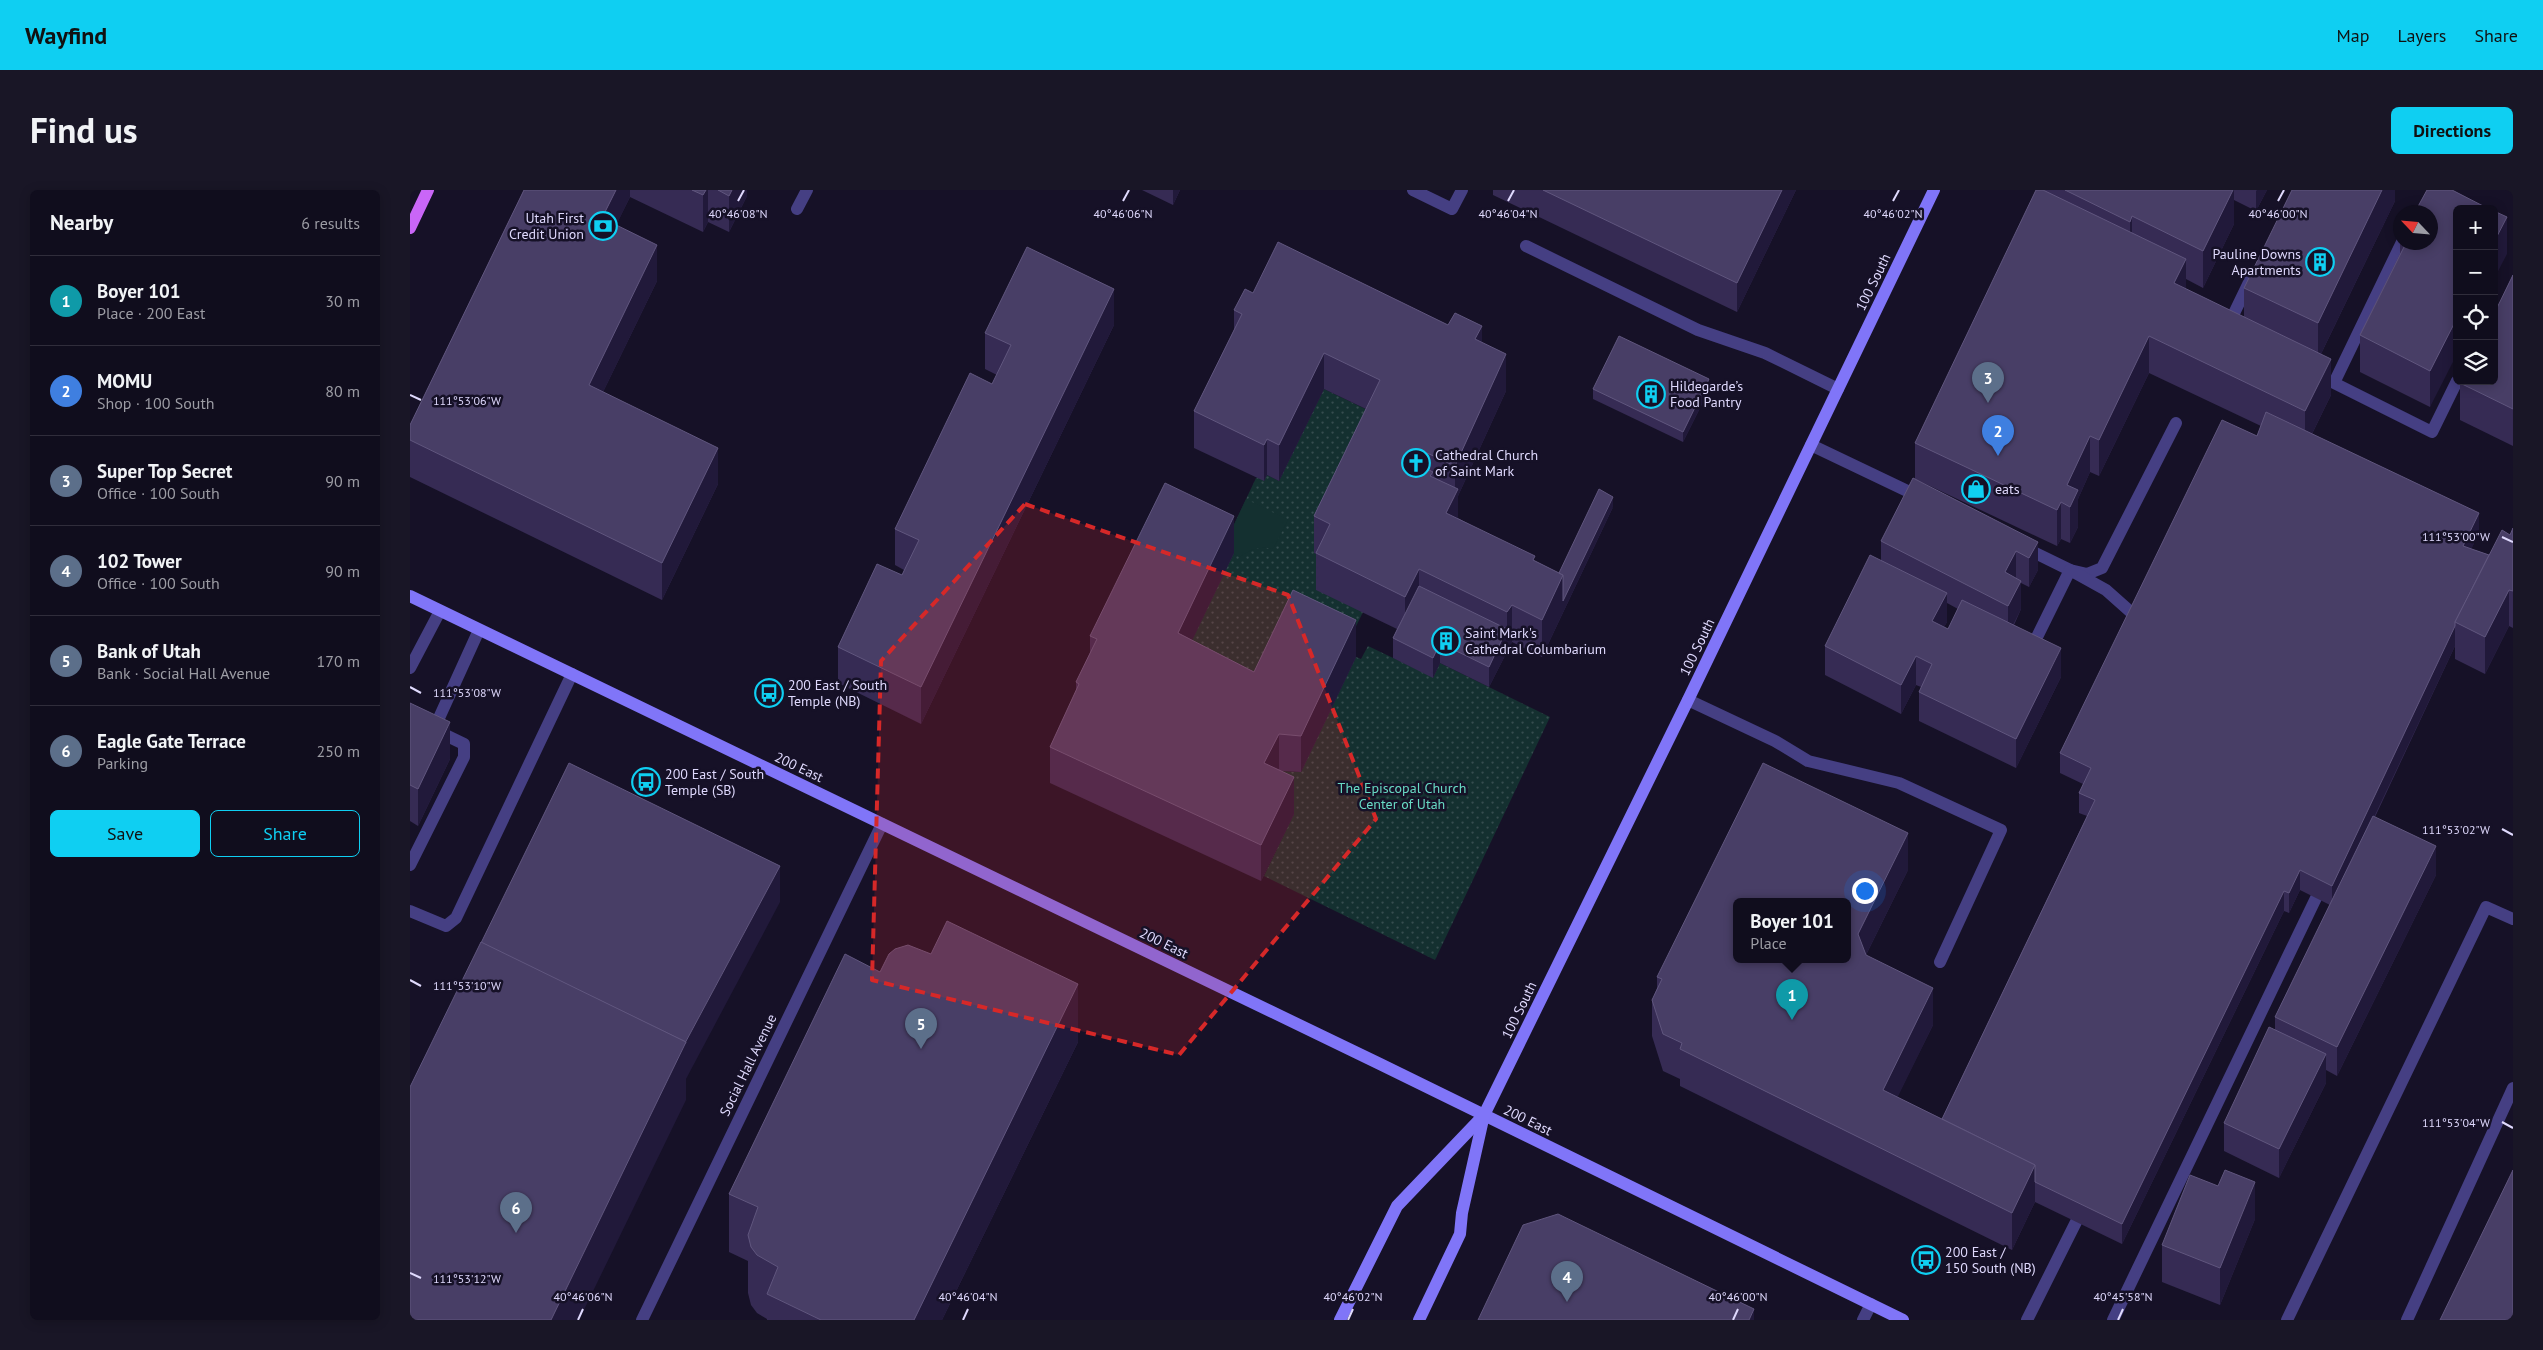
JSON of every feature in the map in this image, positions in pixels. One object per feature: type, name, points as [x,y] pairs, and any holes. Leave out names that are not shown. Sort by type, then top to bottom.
[{"type":"main road","points":[[410,228],[428,190]]},
{"type":"street","points":[[798,209],[807,190]]},
{"type":"street","points":[[1413,190],[1452,209],[1462,190]]},
{"type":"street","name":"100 South","points":[[1419,1320],[1460,1234],[1462,1213],[1484,1115],[1688,700],[1934,190]]},
{"type":"street","points":[[1526,246],[1698,330],[1765,353],[1838,389]]},
{"type":"street","points":[[2398,250],[2330,381],[2432,432],[2455,385]]},
{"type":"street","points":[[2234,334],[2226,330],[2256,269]]},
{"type":"street","points":[[2070,570],[2087,574],[2102,568],[2176,423]]},
{"type":"street","points":[[1811,445],[1936,505]]},
{"type":"street","points":[[2008,540],[2106,590],[2133,614]]},
{"type":"street","points":[[2034,643],[2070,570]]},
{"type":"street","name":"200 East","points":[[410,596],[1484,1115],[1903,1320]]},
{"type":"street","points":[[410,668],[440,611]]},
{"type":"street","points":[[434,729],[479,630]]},
{"type":"street","points":[[410,911],[446,926],[456,918],[572,674]]},
{"type":"street","points":[[1688,700],[1775,741],[1808,761],[1899,783],[2001,830],[1940,962]]},
{"type":"street","points":[[410,718],[464,744],[464,756],[410,865]]},
{"type":"street","name":"Social Hall Avenue","points":[[642,1320],[882,824]]},
{"type":"street","points":[[2113,1320],[2316,898]]},
{"type":"street","points":[[2287,1320],[2486,907],[2513,919]]},
{"type":"street","points":[[2407,1320],[2513,1088]]},
{"type":"street","name":"100 South","points":[[1340,1320],[1397,1206],[1484,1115]]},
{"type":"street","points":[[2027,1320],[2076,1222]]},
{"type":"street","points":[[1863,1320],[1871,1304]]},
{"type":"highlighted area","points":[[1025,504],[1288,595],[1376,819],[1179,1055],[872,980],[881,661]]},
{"type":"green space","points":[[1324,389],[1380,416],[1330,561],[1363,612],[1344,651],[1254,708],[1178,670],[1223,548],[1256,478],[1267,475],[1279,481]]},
{"type":"green space","points":[[1246,499],[1288,520],[1273,549],[1256,549],[1240,557],[1223,548]]},
{"type":"green space","name":"The Episcopal Church Center of Utah","points":[[1368,646],[1433,677],[1440,663],[1550,717],[1435,960],[1264,876],[1294,814],[1279,771],[1301,772],[1356,657],[1361,659]]},
{"type":"building","points":[[524,190],[616,190],[602,218],[657,245],[589,385],[718,448],[662,563],[410,440],[410,425]]},
{"type":"building","points":[[692,190],[706,190],[703,195]]},
{"type":"building","points":[[718,190],[732,190],[729,196]]},
{"type":"building","points":[[1543,190],[1782,190],[1737,283]]},
{"type":"building","points":[[2036,190],[2043,190],[2186,259],[2174,283],[2331,359],[2305,411],[2149,336],[2099,440],[2090,436],[2067,485],[2078,490],[2070,507],[2061,502],[2057,510],[1915,443]]},
{"type":"building","points":[[2065,190],[2233,190],[2203,251],[2132,216],[2130,222]]},
{"type":"building","name":"Pauline Downs Apartments","points":[[2292,190],[2382,190],[2318,323],[2244,288]]},
{"type":"building","points":[[2427,190],[2452,190],[2481,205],[2453,205],[2453,326],[2430,371],[2360,335],[2402,250],[2438,250],[2438,205],[2419,205]]},
{"type":"building","points":[[2498,213],[2507,217],[2498,234]]},
{"type":"building","name":"Cathedral Church of Saint Mark","points":[[1278,242],[1448,325],[1455,313],[1482,326],[1475,339],[1506,354],[1455,466],[1427,453],[1421,466],[1433,472],[1430,476],[1458,489],[1446,513],[1535,556],[1533,560],[1563,575],[1542,620],[1512,605],[1507,612],[1419,569],[1405,597],[1316,553],[1330,524],[1314,516],[1380,380],[1324,353],[1279,445],[1267,439],[1264,445],[1194,411],[1242,314],[1234,310],[1245,289],[1253,293]]},
{"type":"building","points":[[1027,247],[1114,289],[921,687],[838,647],[877,564],[902,575],[919,540],[895,529],[970,373],[992,384],[1011,345],[985,333]]},
{"type":"building","points":[[2513,275],[2513,409],[2464,385],[2498,385],[2498,306]]},
{"type":"building","name":"Hildegarde’s Food Pantry","points":[[1619,336],[1709,379],[1683,432],[1593,389]]},
{"type":"building","points":[[2266,412],[2479,513],[2463,546],[2489,555],[2455,622],[2455,626],[2332,886],[2300,870],[2289,893],[2284,891],[2122,1224],[2035,1182],[2035,1165],[1942,1119],[2095,800],[2079,793],[2091,768],[2060,753],[2222,420],[2257,436]]},
{"type":"building","points":[[1913,478],[2038,542],[2029,558],[2016,551],[2005,572],[2021,581],[2008,606],[1881,541]]},
{"type":"building","name":"The Episcopal Church Center of Utah","points":[[1165,483],[1234,516],[1178,633],[1254,672],[1293,590],[1356,620],[1301,736],[1279,734],[1264,763],[1294,777],[1261,845],[1050,747],[1079,684],[1076,682],[1097,639],[1090,636]]},
{"type":"building","points":[[1599,489],[1613,497],[1563,601],[1563,575],[1559,573]]},
{"type":"building","points":[[2513,528],[2513,591],[2509,590],[2485,637],[2455,622],[2502,530],[2510,535]]},
{"type":"building","points":[[1870,555],[1947,593],[1932,621],[1948,629],[1962,600],[2061,648],[2016,739],[1919,692],[1932,664],[1916,656],[1901,685],[1825,646]]},
{"type":"building","points":[[1419,586],[1507,629],[1489,667],[1440,643],[1433,658],[1393,638]]},
{"type":"building","points":[[410,703],[450,722],[418,789],[410,785]]},
{"type":"building","points":[[569,763],[780,866],[686,1042],[481,943]]},
{"type":"building","points":[[1763,763],[1908,833],[1858,934],[1866,955],[1933,988],[1883,1090],[2035,1165],[2012,1213],[1680,1049],[1682,1043],[1663,1034],[1652,1000],[1662,979],[1657,977]]},
{"type":"building","points":[[2373,816],[2436,846],[2337,1047],[2275,1017]]},
{"type":"building","points":[[947,921],[1078,984],[914,1320],[821,1320],[767,1294],[778,1267],[757,1255],[751,1247],[748,1235],[758,1207],[729,1194],[845,954],[880,972],[889,954],[895,949],[908,945],[931,954]]},
{"type":"building","points":[[481,942],[686,1042],[551,1320],[410,1320],[410,1087]]},
{"type":"building","points":[[2269,1027],[2326,1054],[2279,1149],[2224,1123]]},
{"type":"building","points":[[2225,1170],[2255,1182],[2220,1268],[2162,1245],[2190,1175],[2218,1186]]},
{"type":"building","points":[[2513,1170],[2513,1320],[2440,1320]]},
{"type":"building","points":[[1558,1214],[1754,1309],[1749,1320],[1478,1320],[1523,1225]]},
{"type":"place","name":"Utah First Credit Union","points":[[603,226]]},
{"type":"place","name":"Pauline Downs Apartments","points":[[2320,262]]},
{"type":"place","name":"Hildegarde’s Food Pantry","points":[[1651,394]]},
{"type":"place","name":"Super Top Secret","points":[[1988,403]]},
{"type":"place","name":"MOMU","points":[[1998,456]]},
{"type":"place","name":"Cathedral Church of Saint Mark","points":[[1416,463]]},
{"type":"place","name":"eats","points":[[1976,489]]},
{"type":"place","name":"Saint Mark's Cathedral Columbarium","points":[[1446,641]]},
{"type":"place","name":"200 East / South Temple (NB)","points":[[769,693]]},
{"type":"place","name":"200 East / South Temple (SB)","points":[[646,782]]},
{"type":"place","name":"Boyer 101","points":[[1792,1020]]},
{"type":"place","name":"Bank of Utah","points":[[921,1049]]},
{"type":"place","name":"Eagle Gate Terrace","points":[[516,1233]]},
{"type":"place","name":"200 East / 150 South (NB)","points":[[1926,1260]]},
{"type":"place","name":"102 Tower","points":[[1567,1302]]}]
